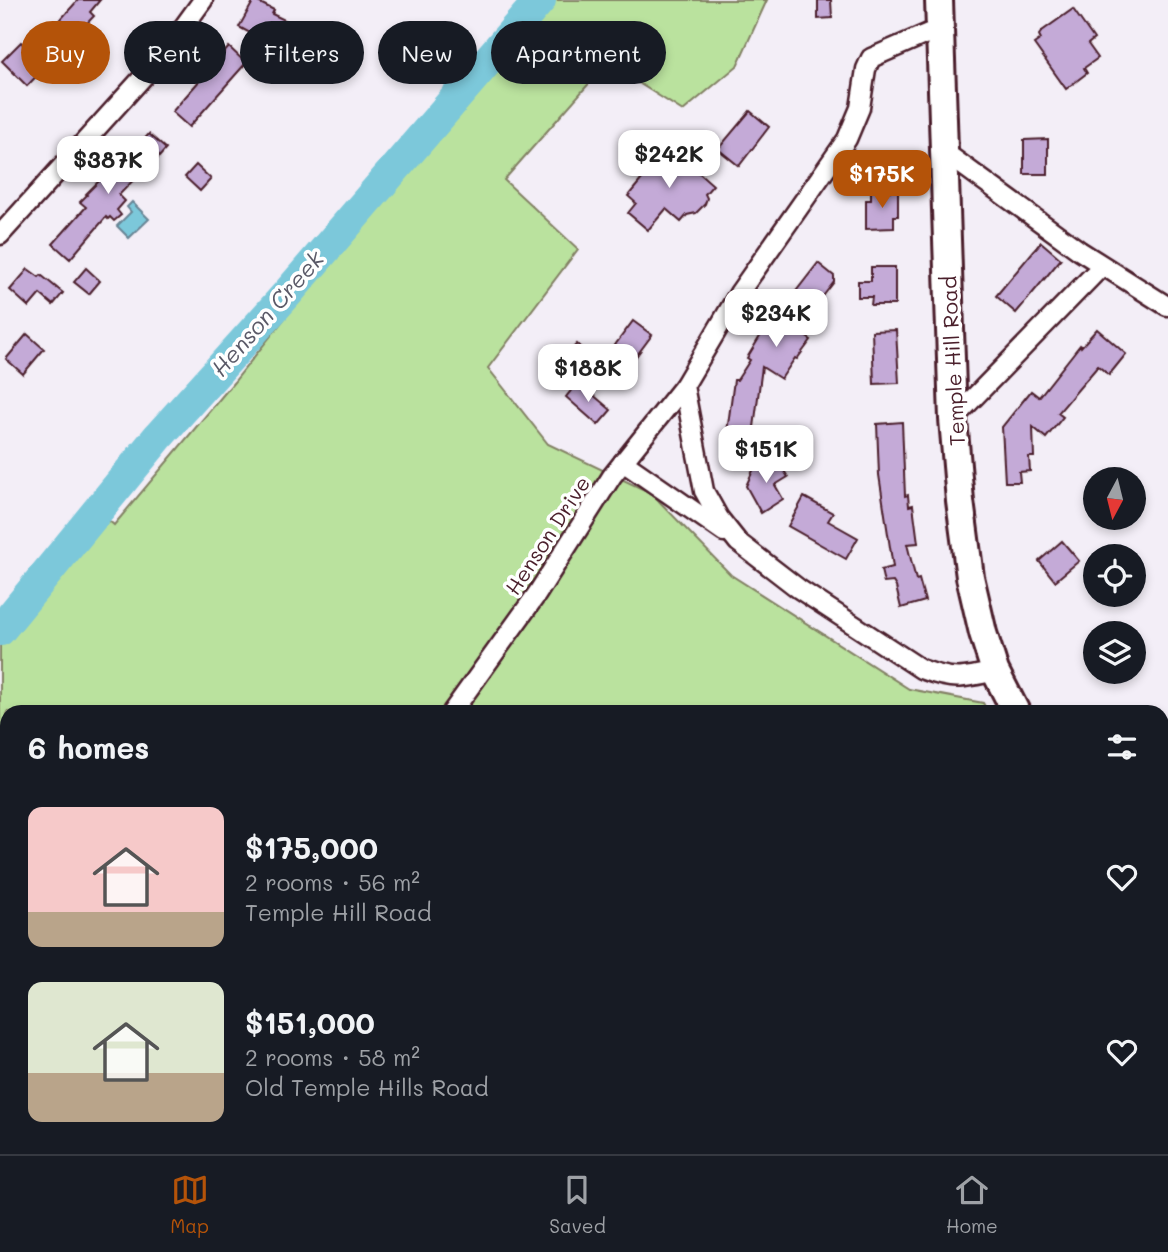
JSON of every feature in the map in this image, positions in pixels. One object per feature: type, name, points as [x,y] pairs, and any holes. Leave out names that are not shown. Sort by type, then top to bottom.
[{"type":"main road","name":"Temple Hill Road","points":[[939,0],[953,419],[970,577],[995,671],[1012,705]]},
{"type":"street","points":[[0,235],[163,55],[203,0]]},
{"type":"street","name":"Henson Drive","points":[[457,705],[537,594],[572,536],[623,462],[684,386],[739,293],[847,139],[860,108],[866,69],[871,58],[940,28]]},
{"type":"street","points":[[943,151],[1102,266],[1167,306]]},
{"type":"street","points":[[953,419],[1102,266]]},
{"type":"street","points":[[684,386],[704,491],[719,518],[738,542]]},
{"type":"street","points":[[623,462],[738,542],[799,589],[921,669],[943,677],[963,679],[995,671]]},
{"type":"green space","points":[[539,0],[767,0],[737,66],[683,111],[640,84],[666,84],[666,21],[522,21]]},
{"type":"green space","points":[[491,60],[491,84],[589,84],[504,180],[578,249],[488,368],[548,444],[651,493],[731,575],[909,689],[984,705],[0,705],[0,608],[92,506],[114,525],[234,382],[472,84],[477,84],[477,78]]},
{"type":"water","points":[[132,202],[149,219],[129,238],[117,226],[131,212],[127,207]]},
{"type":"building","points":[[78,0],[100,0],[90,12],[94,16],[89,21],[59,21]]},
{"type":"building","points":[[254,0],[274,10],[272,14],[287,21],[242,21]]},
{"type":"building","points":[[818,0],[831,0],[832,18],[818,19]]},
{"type":"building","points":[[1073,9],[1094,39],[1088,44],[1098,58],[1084,68],[1087,73],[1066,89],[1034,44],[1041,39],[1039,35],[1042,31]]},
{"type":"building","points":[[21,42],[21,80],[2,61]]},
{"type":"building","points":[[229,47],[240,57],[240,70],[189,127],[172,112],[197,84],[226,84],[226,50]]},
{"type":"building","points":[[750,111],[769,127],[739,166],[718,149]]},
{"type":"building","points":[[149,134],[166,149],[145,173],[142,171],[119,195],[125,201],[117,210],[121,215],[114,221],[106,217],[70,259],[53,244],[86,207],[80,202],[86,194],[110,170],[114,173]]},
{"type":"building","points":[[1048,139],[1048,174],[1024,174],[1024,140]]},
{"type":"building","points":[[669,146],[713,185],[705,194],[705,204],[696,213],[687,215],[681,222],[666,209],[648,230],[628,213],[636,203],[628,196]]},
{"type":"building","points":[[196,165],[211,179],[200,191],[185,177]]},
{"type":"building","points":[[871,191],[898,191],[898,216],[894,216],[894,228],[866,229],[866,200],[871,200]]},
{"type":"building","points":[[1041,242],[1061,259],[1016,313],[996,296]]},
{"type":"building","points":[[818,263],[834,276],[834,282],[797,330],[811,340],[781,379],[762,367],[753,435],[727,432],[734,380],[737,380],[750,360],[747,358],[773,315],[776,317]]},
{"type":"building","points":[[871,267],[895,267],[895,305],[871,305],[872,297],[858,297],[858,281],[871,281]]},
{"type":"building","points":[[86,268],[100,281],[89,294],[74,282]]},
{"type":"building","points":[[28,269],[39,277],[41,275],[63,293],[53,305],[40,294],[29,307],[10,290]]},
{"type":"building","points":[[633,321],[652,335],[634,359],[615,345]]},
{"type":"building","points":[[1097,329],[1126,354],[1109,375],[1098,366],[1058,413],[1063,417],[1046,438],[1033,427],[1034,457],[1029,457],[1030,471],[1019,472],[1020,482],[1005,482],[1002,427],[1031,391],[1039,397],[1080,345],[1081,347]]},
{"type":"building","points":[[896,330],[899,383],[874,384],[872,331]]},
{"type":"building","points":[[27,334],[44,349],[23,374],[6,359]]},
{"type":"building","points":[[577,344],[591,357],[578,371],[563,358]]},
{"type":"building","points":[[578,382],[611,410],[598,425],[566,397]]},
{"type":"building","points":[[902,422],[905,496],[908,495],[909,506],[913,505],[918,543],[907,544],[916,580],[919,579],[925,601],[901,608],[896,587],[893,582],[884,583],[881,570],[893,567],[879,475],[877,424]]},
{"type":"building","points":[[759,457],[766,470],[779,463],[788,477],[775,485],[783,499],[761,513],[746,486]]},
{"type":"building","points":[[804,497],[833,513],[828,521],[858,538],[846,559],[788,526]]},
{"type":"building","points":[[1062,541],[1079,561],[1055,581],[1039,561]]},
{"type":"waterway","name":"Henson Creek","points":[[0,630],[158,437],[286,295],[540,0]]}]
